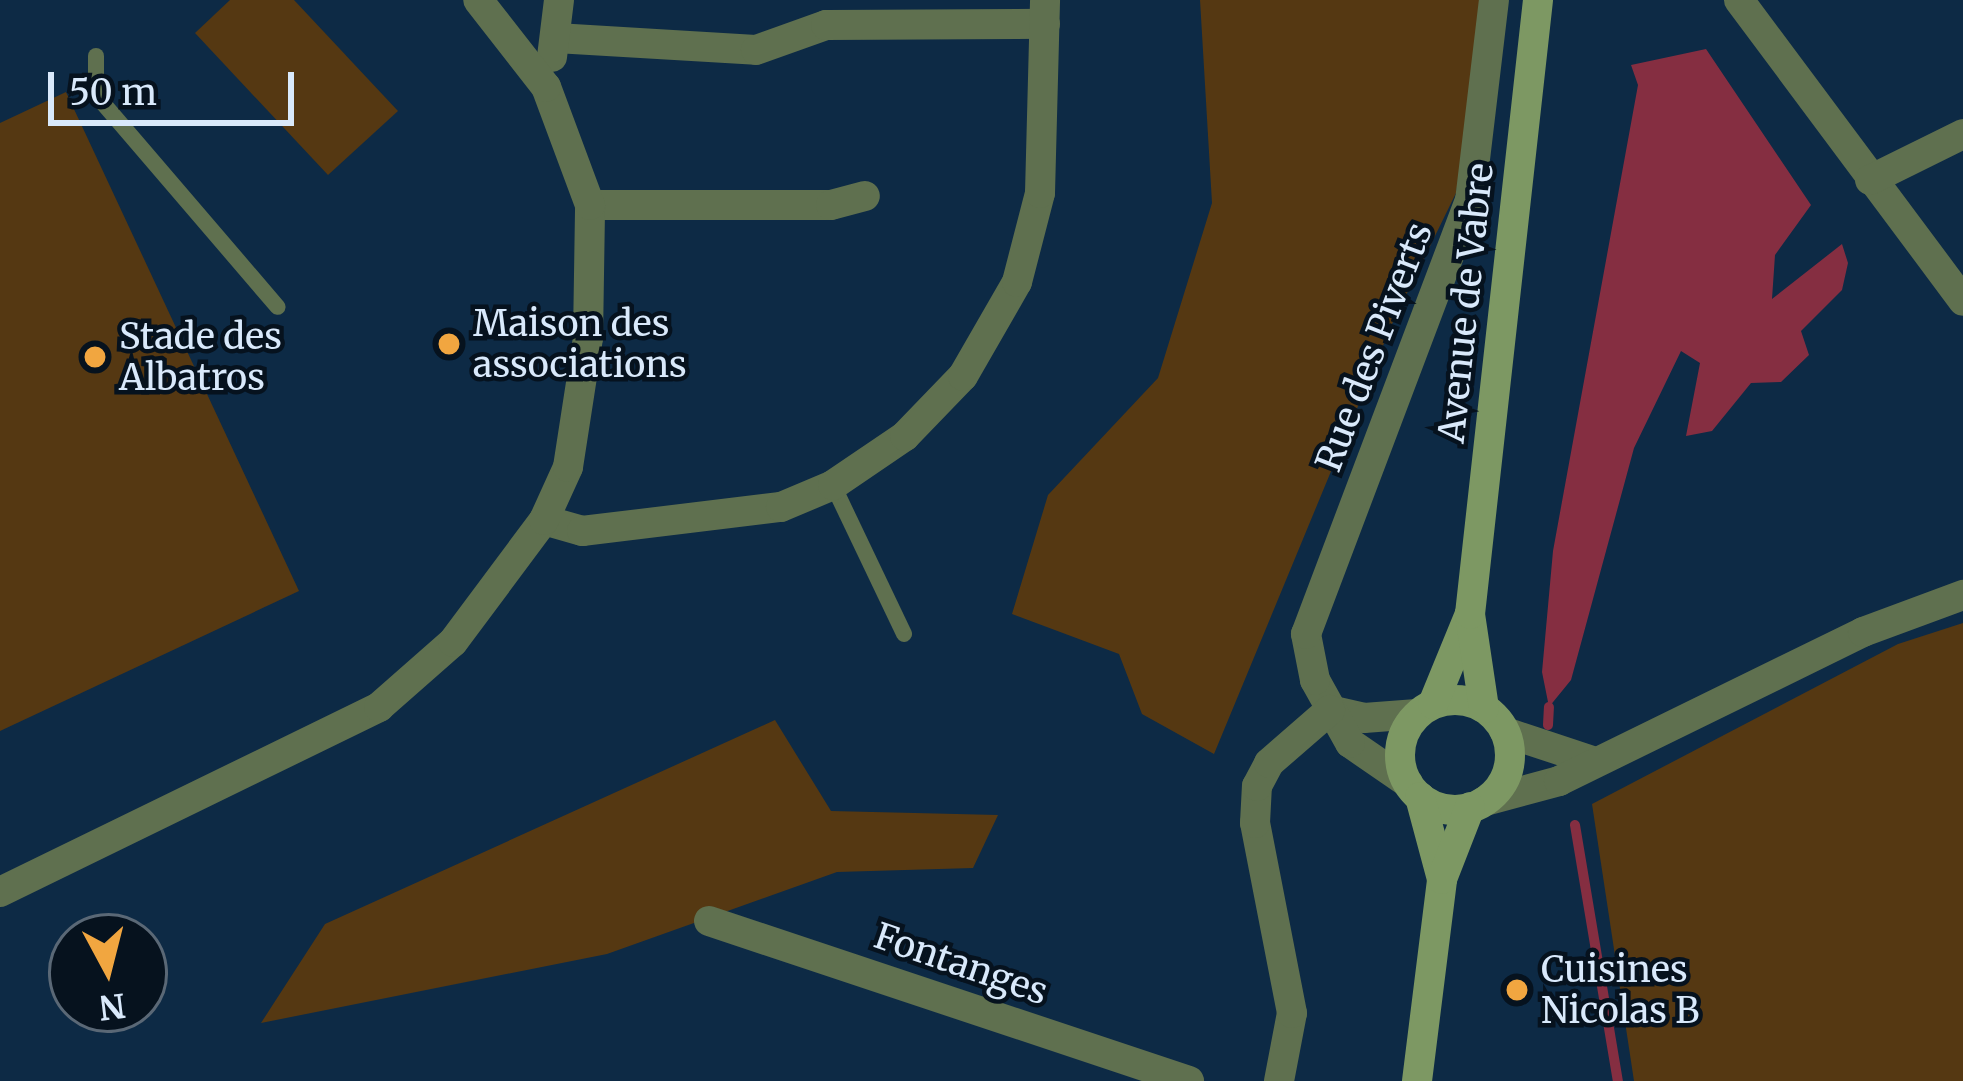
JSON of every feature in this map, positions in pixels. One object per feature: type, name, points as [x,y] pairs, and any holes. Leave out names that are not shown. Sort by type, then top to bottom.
[{"type":"main road","name":"Avenue de Vabre","points":[[1425,709],[1470,614],[1538,0]]},
{"type":"main road","name":"Avenue de Vabre","points":[[1470,614],[1495,720]]},
{"type":"main road","points":[[1417,1081],[1442,879],[1478,804],[1505,778],[1495,720],[1425,709],[1400,747],[1442,879]]},
{"type":"main road","points":[[1414,790],[1478,804]]},
{"type":"street","points":[[0,892],[380,707],[453,642],[544,520],[568,467],[588,338],[590,205],[546,87],[478,0]]},
{"type":"street","points":[[546,87],[559,0]]},
{"type":"street","name":"Rue des Piverts","points":[[1414,790],[1350,743],[1330,710],[1306,634],[1470,201],[1494,0]]},
{"type":"street","points":[[1739,0],[1963,301]]},
{"type":"street","points":[[544,520],[582,531],[679,525],[781,507],[833,485],[905,436],[963,376],[1017,282],[1040,193],[1045,12],[826,25],[756,50],[556,38]]},
{"type":"street","points":[[1870,180],[1963,134]]},
{"type":"street","points":[[590,205],[831,205],[865,196]]},
{"type":"street","points":[[1478,804],[1559,781],[1863,632],[1963,595]]},
{"type":"street","points":[[1279,1081],[1292,1013],[1255,823],[1257,786],[1269,764],[1330,710],[1364,718],[1425,709]]},
{"type":"street","points":[[1495,720],[1592,761]]},
{"type":"street","name":"Fontanges","points":[[709,921],[1189,1081]]},
{"type":"lane","points":[[96,56],[96,95],[278,307]]},
{"type":"lane","points":[[833,485],[904,634]]},
{"type":"shaded area","points":[[230,0],[294,0],[398,111],[328,175],[195,33]]},
{"type":"shaded area","points":[[1200,0],[1487,0],[1456,193],[1392,324],[1214,754],[1142,714],[1119,654],[1012,614],[1048,495],[1158,378],[1212,203]]},
{"type":"shaded area","points":[[1706,49],[1811,205],[1775,255],[1772,299],[1842,244],[1848,263],[1842,290],[1801,331],[1809,355],[1781,382],[1751,383],[1712,431],[1686,436],[1700,363],[1681,351],[1634,448],[1571,680],[1549,707],[1542,672],[1553,551],[1638,85],[1631,65]]},
{"type":"shaded area","name":"Stade des Albatros","points":[[66,92],[299,591],[0,731],[0,123]]},
{"type":"shaded area","points":[[1963,623],[1963,1081],[1634,1081],[1592,804],[1898,644]]},
{"type":"shaded area","points":[[775,720],[831,811],[998,815],[973,868],[837,872],[607,954],[261,1023],[325,924]]},
{"type":"waterway","points":[[1548,725],[1549,707]]},
{"type":"waterway","points":[[1575,825],[1618,1081]]},
{"type":"place","name":"Maison des associations","points":[[449,344]]},
{"type":"place","name":"Stade des Albatros","points":[[95,357]]},
{"type":"place","name":"Cuisines Nicolas B","points":[[1517,990]]}]
